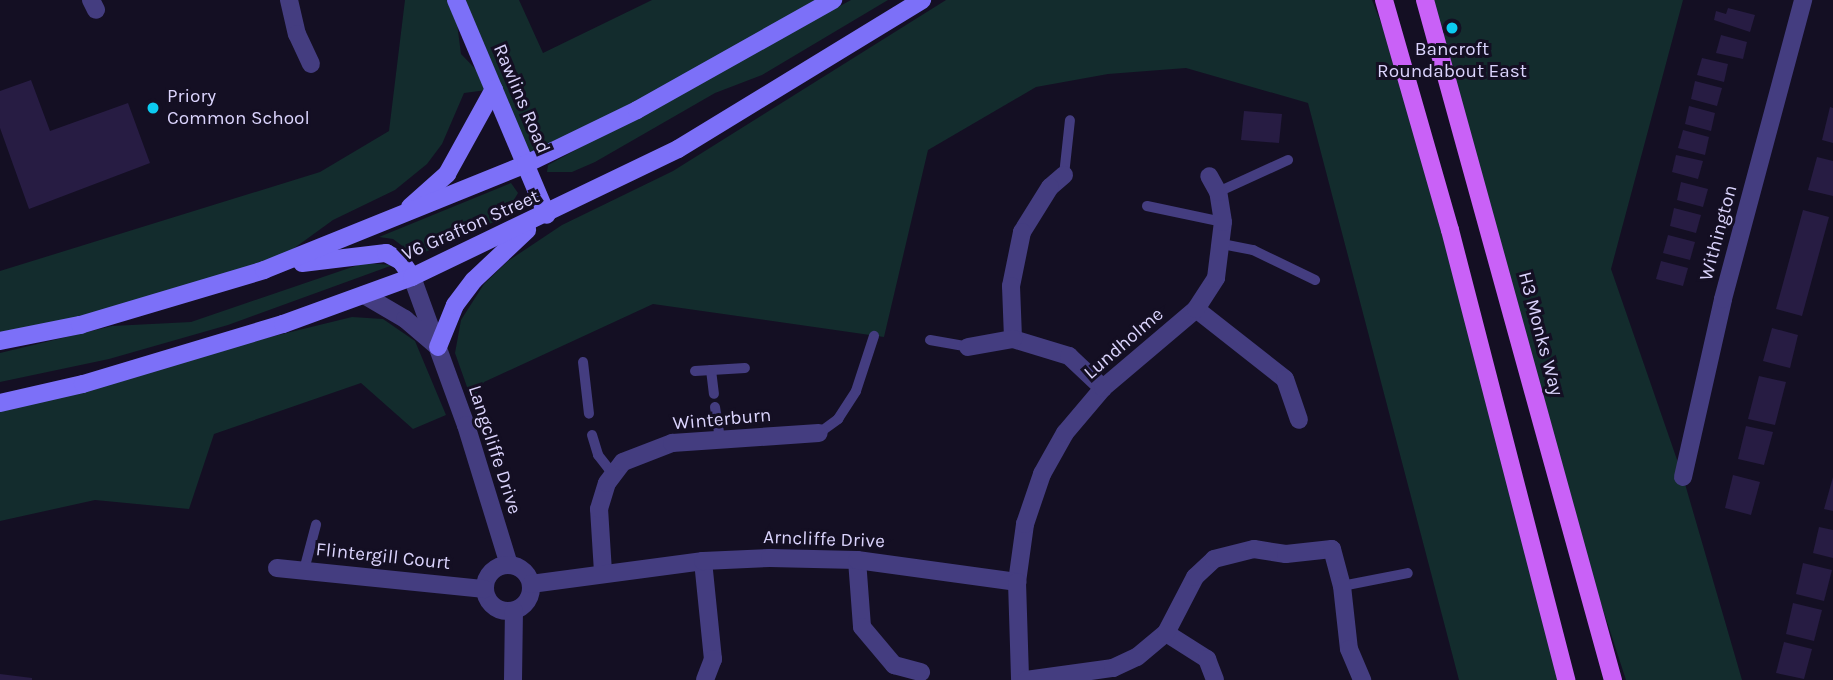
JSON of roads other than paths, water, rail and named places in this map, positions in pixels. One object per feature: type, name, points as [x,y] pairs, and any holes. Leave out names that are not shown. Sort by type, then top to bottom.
[{"type":"main road","points":[[1384,0],[1450,230],[1566,680]]},
{"type":"main road","name":"H3 Monks Way","points":[[1425,0],[1613,680]]},
{"type":"street","points":[[289,0],[297,34],[311,64]]},
{"type":"street","name":"Rawlins Road","points":[[456,0],[526,164],[542,218]]},
{"type":"street","name":"V6 Grafton Street","points":[[0,341],[80,325],[264,270],[399,216],[526,164],[637,110],[833,0]]},
{"type":"street","name":"V6 Grafton Street","points":[[0,403],[83,384],[364,295],[412,277],[542,218],[678,149],[922,0]]},
{"type":"street","name":"Withington","points":[[1683,477],[1723,299],[1802,0]]},
{"type":"street","points":[[399,216],[447,174],[494,89]]},
{"type":"street","points":[[1013,339],[1011,286],[1022,232],[1050,187],[1064,176]]},
{"type":"street","name":"Lundholme","points":[[1017,582],[1026,524],[1042,474],[1065,433],[1103,388],[1196,309],[1216,278],[1223,222],[1214,184]]},
{"type":"street","points":[[364,295],[397,314],[438,347],[454,305],[474,280],[542,218]]},
{"type":"street","points":[[264,270],[386,253],[401,261],[412,277]]},
{"type":"street","name":"Langcliffe Drive","points":[[412,277],[438,347],[509,565]]},
{"type":"street","points":[[1196,309],[1285,380],[1299,419]]},
{"type":"street","points":[[968,347],[1013,339],[1069,355],[1103,388]]},
{"type":"street","name":"Winterburn","points":[[613,474],[623,462],[672,443],[819,433]]},
{"type":"street","points":[[603,572],[599,509],[613,474]]},
{"type":"street","points":[[1017,582],[1023,680],[1113,668],[1166,633],[1195,577],[1214,559],[1235,550],[1286,554],[1332,549],[1342,586],[1349,649],[1362,680]]},
{"type":"street","points":[[857,560],[862,627],[894,665],[921,672]]},
{"type":"street","name":"Arncliffe Drive","points":[[531,584],[603,572],[703,561],[857,560],[1017,582]]},
{"type":"street","points":[[703,561],[713,659],[705,680]]},
{"type":"street","points":[[509,565],[523,571],[531,584],[526,603],[514,611],[494,606],[485,589],[491,573],[509,565]]},
{"type":"street","name":"Flintergill Court","points":[[277,568],[485,589]]},
{"type":"street","points":[[513,680],[514,611]]},
{"type":"street","points":[[1166,633],[1207,659],[1215,680]]},
{"type":"lane","points":[[1064,176],[1070,120]]},
{"type":"lane","points":[[1214,184],[1289,160]]},
{"type":"lane","points":[[1147,206],[1223,222]]},
{"type":"lane","points":[[1222,244],[1253,250],[1315,280]]},
{"type":"lane","points":[[819,433],[838,419],[856,391],[874,336]]},
{"type":"lane","points":[[930,340],[968,347]]},
{"type":"lane","points":[[583,362],[589,414]]},
{"type":"lane","points":[[695,371],[745,368]]},
{"type":"lane","points":[[711,370],[714,394]]},
{"type":"lane","points":[[715,407],[720,440]]},
{"type":"lane","points":[[592,435],[598,455],[613,474]]},
{"type":"lane","points":[[304,570],[316,525]]},
{"type":"lane","points":[[1342,586],[1408,573]]},
{"type":"place","name":"Bancroft Roundabout East","points":[[1452,28]]},
{"type":"place","name":"Priory Common School","points":[[153,108]]}]
